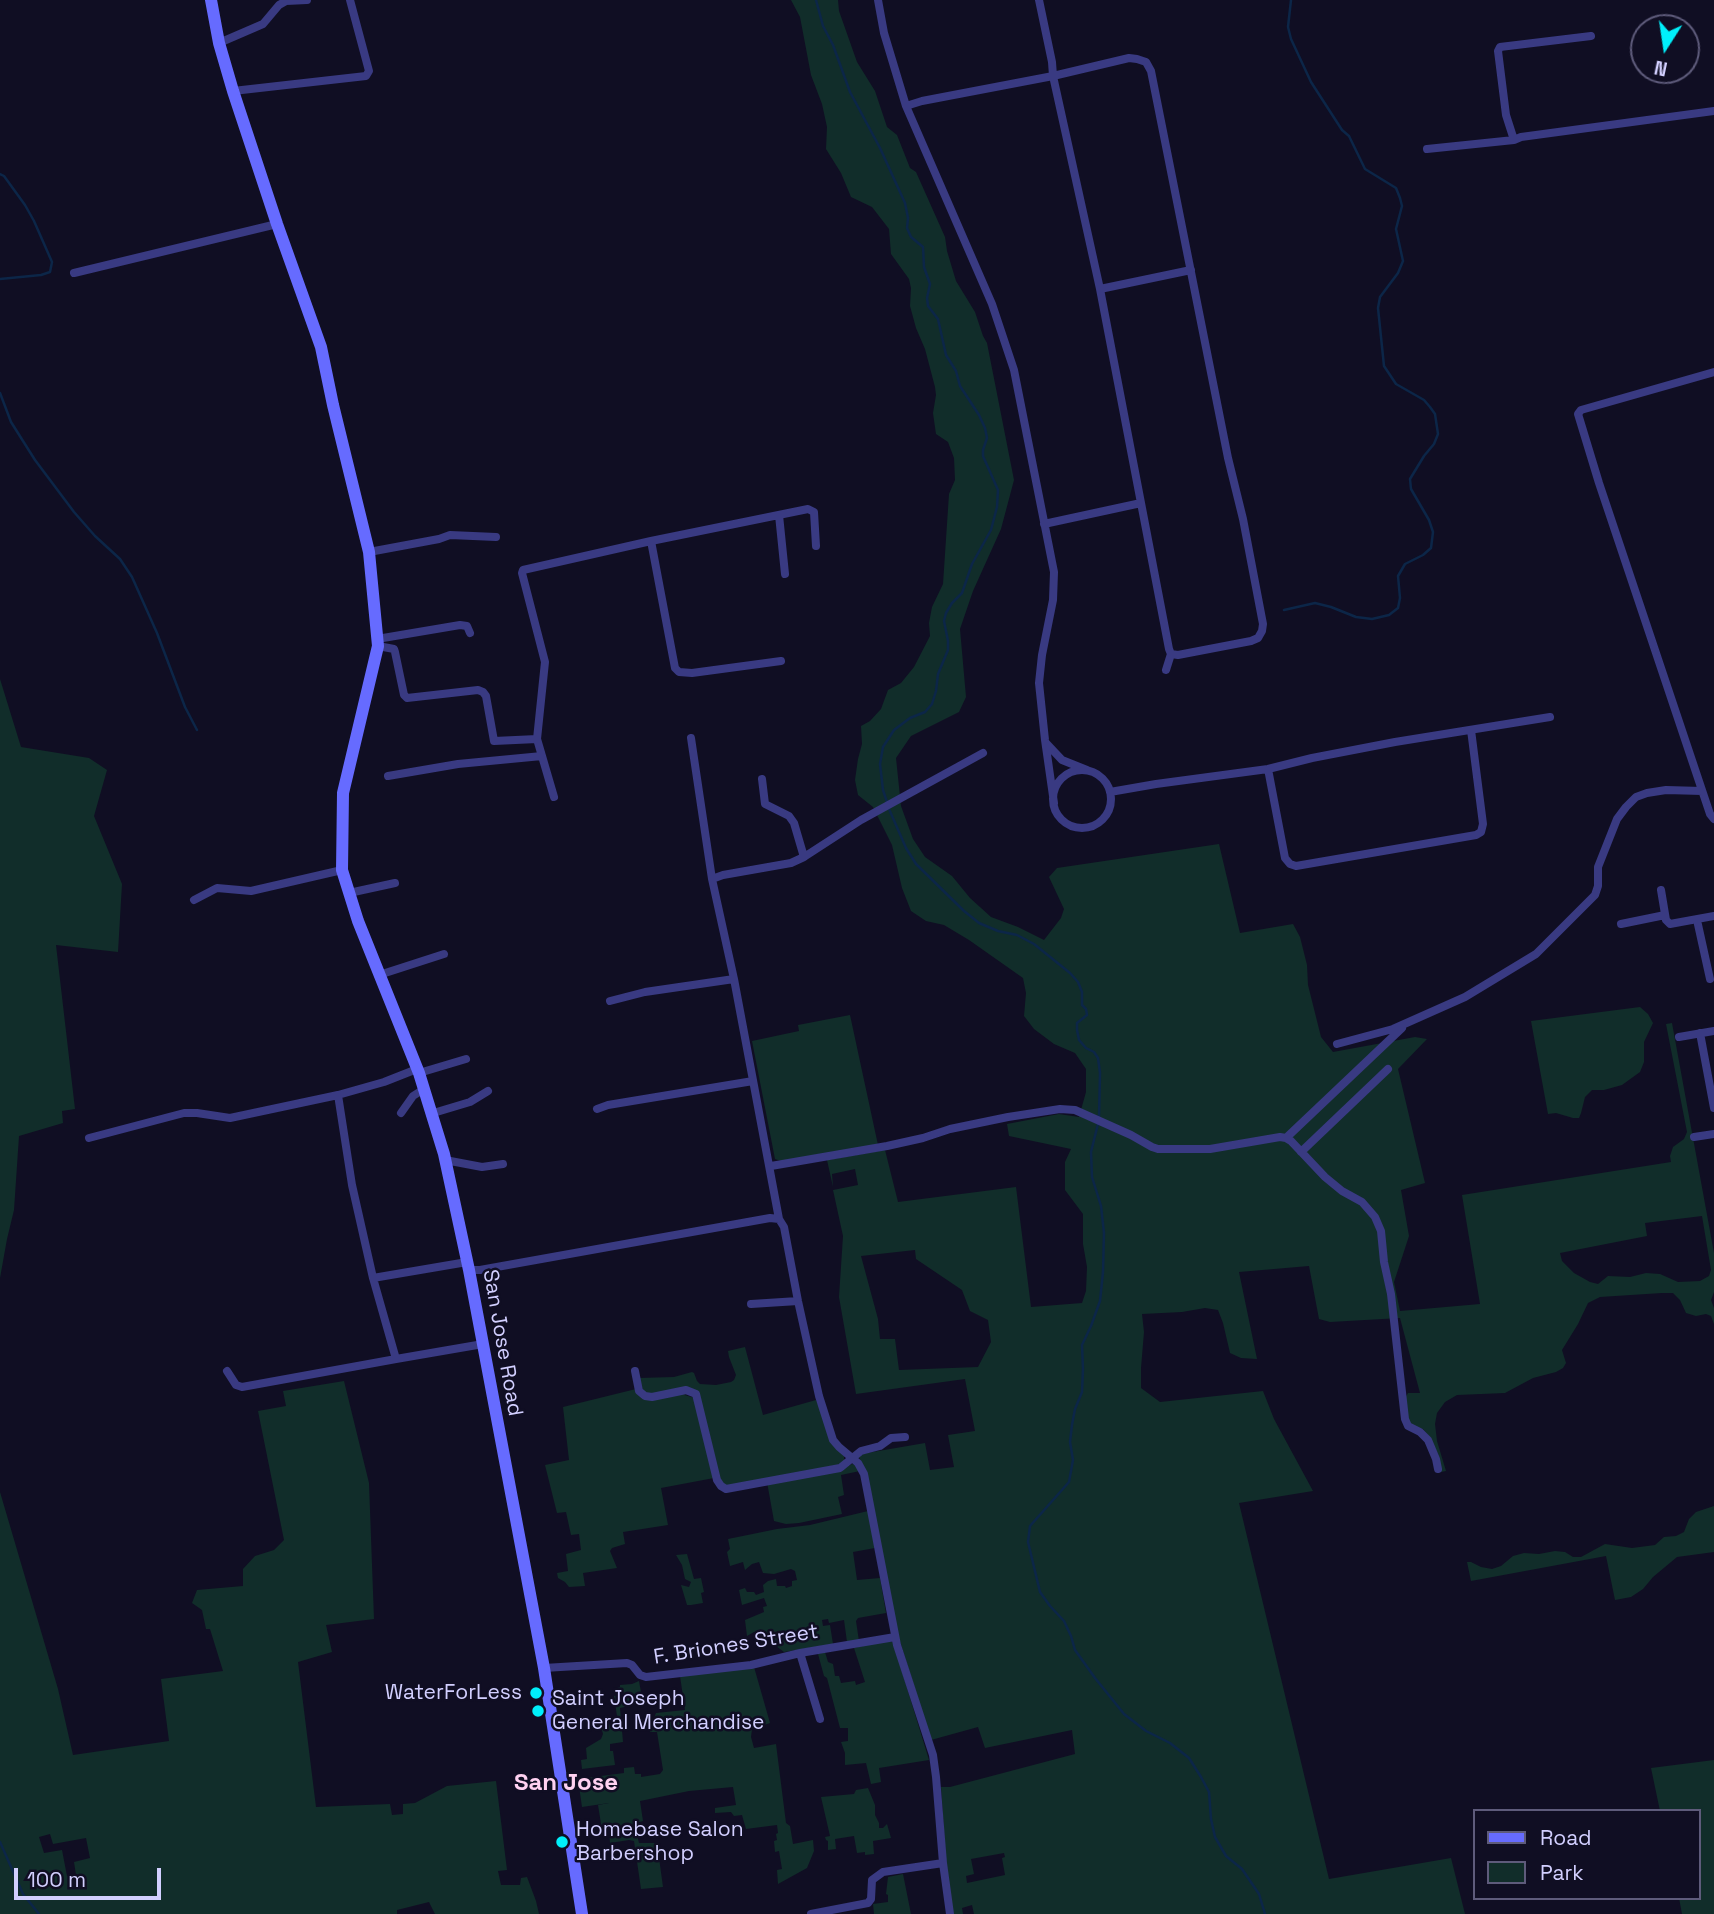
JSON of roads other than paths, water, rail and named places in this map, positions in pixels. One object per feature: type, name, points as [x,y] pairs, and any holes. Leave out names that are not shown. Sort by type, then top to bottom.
[{"type":"street","name":"San Jose Road","points":[[211,0],[219,43],[233,91],[321,347],[369,551],[377,643],[343,793],[342,870],[379,975],[418,1071],[445,1160],[468,1266],[544,1668],[582,1914]]},
{"type":"street","points":[[219,43],[263,24],[279,5],[286,1],[307,0]]},
{"type":"street","points":[[233,91],[366,76],[369,71],[350,0]]},
{"type":"street","points":[[878,0],[884,33],[906,106],[992,304],[1014,370],[1054,572],[1053,600],[1039,683],[1045,740],[1054,803],[1056,812],[1069,825],[1077,828],[1095,825],[1108,813],[1111,805],[1110,792],[1104,780],[1081,766],[1062,760],[1045,740]]},
{"type":"street","points":[[1039,0],[1100,289],[1171,654],[1166,670]]},
{"type":"street","points":[[1514,140],[1506,115],[1498,51],[1500,47],[1591,36]]},
{"type":"street","points":[[906,106],[933,98],[1053,76],[1129,58],[1146,62],[1151,71],[1263,624],[1258,638],[1251,641],[1185,654],[1171,654]]},
{"type":"street","points":[[1427,149],[1514,140],[1714,111]]},
{"type":"street","points":[[74,273],[277,224]]},
{"type":"street","points":[[1100,289],[1191,270]]},
{"type":"street","points":[[1714,372],[1581,410],[1578,414],[1702,791],[1714,818]]},
{"type":"street","points":[[1044,524],[1141,503]]},
{"type":"street","points":[[554,797],[537,739],[545,662],[523,570],[651,541],[812,510],[816,546]]},
{"type":"street","points":[[779,515],[785,574]]},
{"type":"street","points":[[369,551],[450,535],[496,537]]},
{"type":"street","points":[[651,541],[675,668],[679,672],[692,673],[782,661]]},
{"type":"street","points":[[377,643],[460,625],[467,626],[470,633]]},
{"type":"street","points":[[377,643],[394,649],[404,695],[407,698],[478,690],[486,696],[494,741],[537,739]]},
{"type":"street","points":[[1110,792],[1268,769],[1312,758],[1550,717]]},
{"type":"street","points":[[1268,769],[1285,858],[1296,866],[1476,835],[1481,832],[1483,824],[1471,730]]},
{"type":"street","points":[[691,737],[712,879],[771,1166],[779,1219],[784,1227],[819,1396],[831,1435],[864,1474],[895,1637],[935,1766],[950,1914]]},
{"type":"street","points":[[712,879],[791,863],[804,857],[861,820],[983,752]]},
{"type":"street","points":[[388,776],[458,764],[542,756]]},
{"type":"street","points":[[1054,803],[1054,793],[1064,777],[1072,772],[1089,771]]},
{"type":"street","points":[[762,779],[765,804],[789,816],[804,857]]},
{"type":"street","points":[[1337,1044],[1393,1030],[1465,998],[1536,954],[1595,895],[1598,867],[1610,835],[1617,819],[1636,797],[1666,790],[1702,791]]},
{"type":"street","points":[[194,900],[217,888],[251,891],[342,870]]},
{"type":"street","points":[[349,893],[395,883]]},
{"type":"street","points":[[1661,890],[1666,920],[1670,924],[1714,916]]},
{"type":"street","points":[[1621,923],[1665,915]]},
{"type":"street","points":[[1697,920],[1710,979]]},
{"type":"street","points":[[379,975],[444,954]]},
{"type":"street","points":[[610,1001],[645,992],[734,979]]},
{"type":"street","points":[[1286,1138],[1406,1024]]},
{"type":"street","points":[[1679,1037],[1714,1031]]},
{"type":"street","points":[[1700,1033],[1714,1108]]},
{"type":"street","points":[[89,1138],[184,1113],[197,1112],[230,1118],[338,1095],[466,1059]]},
{"type":"street","points":[[1301,1152],[1388,1069]]},
{"type":"street","points":[[597,1110],[608,1105],[753,1081]]},
{"type":"street","points":[[401,1113],[413,1096],[424,1089]]},
{"type":"street","points":[[430,1114],[470,1102],[488,1091]]},
{"type":"street","points":[[338,1095],[352,1185],[373,1278],[396,1359]]},
{"type":"street","points":[[771,1166],[887,1146],[950,1129],[1060,1109],[1083,1113],[1158,1149],[1210,1149],[1286,1138],[1325,1177],[1362,1202],[1375,1217],[1381,1231],[1391,1294],[1405,1419],[1408,1426],[1428,1440],[1438,1469]]},
{"type":"street","points":[[1694,1138],[1714,1133]]},
{"type":"street","points":[[445,1160],[482,1167],[503,1164]]},
{"type":"street","points":[[373,1278],[468,1266],[480,1270],[770,1218],[779,1219]]},
{"type":"street","points":[[751,1304],[798,1301]]},
{"type":"street","points":[[227,1371],[236,1385],[242,1387],[483,1345]]},
{"type":"street","points":[[635,1371],[643,1395],[652,1397],[686,1390],[696,1394],[717,1480],[723,1488],[836,1469],[846,1465],[861,1451],[880,1446],[891,1438],[905,1437]]},
{"type":"street","name":"F. Briones Street","points":[[544,1668],[627,1663],[640,1675],[646,1676],[746,1666],[800,1653],[895,1637]]},
{"type":"street","points":[[800,1653],[820,1719]]},
{"type":"street","points":[[811,1914],[868,1903],[871,1899],[872,1880],[883,1872],[943,1863]]},
{"type":"waterway","points":[[816,0],[823,26],[850,92],[905,203],[907,228],[911,237],[923,247],[924,267],[930,284],[928,306],[938,319],[946,355],[956,371],[960,386],[985,428],[987,438],[983,456],[998,490],[991,530],[972,564],[962,593],[946,613],[944,621],[948,650],[938,674],[932,704],[925,712],[910,718],[894,730],[883,747],[880,764],[887,802]]},
{"type":"waterway","points":[[1284,610],[1315,603],[1356,617],[1372,619],[1389,615],[1398,608],[1398,576],[1405,564],[1431,548],[1433,532],[1411,489],[1410,479],[1438,434],[1435,414],[1430,407],[1424,400],[1396,384],[1384,366],[1378,308],[1380,297],[1398,273],[1403,261],[1396,229],[1402,206],[1400,198],[1396,188],[1365,169],[1349,136],[1342,130],[1311,82],[1288,27],[1291,0]]},
{"type":"waterway","points":[[0,174],[25,205],[52,262],[50,272],[41,275],[0,279]]},
{"type":"waterway","points":[[0,393],[11,422],[35,460],[74,512],[120,559],[132,577],[197,730]]},
{"type":"waterway","points":[[889,809],[916,864],[964,911],[979,923],[1017,935],[1034,944],[1078,982],[1082,992],[1082,1005],[1087,1015],[1077,1023],[1077,1030],[1079,1040],[1098,1058],[1099,1117]]},
{"type":"waterway","points":[[1098,1124],[1091,1152],[1092,1177],[1101,1206],[1104,1233],[1100,1301],[1082,1345],[1082,1392],[1072,1425],[1070,1442],[1073,1460],[1069,1482],[1030,1526],[1028,1542],[1040,1592],[1064,1621],[1075,1650],[1095,1678],[1124,1714],[1189,1758],[1209,1792],[1215,1837],[1226,1856],[1242,1869],[1259,1894],[1265,1914]]},
{"type":"waterway","points":[[0,1842],[23,1894],[39,1914]]},
{"type":"place","name":"WaterForLess","points":[[536,1693]]},
{"type":"place","name":"Saint Joseph General Merchandise","points":[[538,1711]]},
{"type":"place","name":"Homebase Salon Barbershop","points":[[562,1842]]},
{"type":"district","name":"San Jose","points":[[566,1783]]}]
